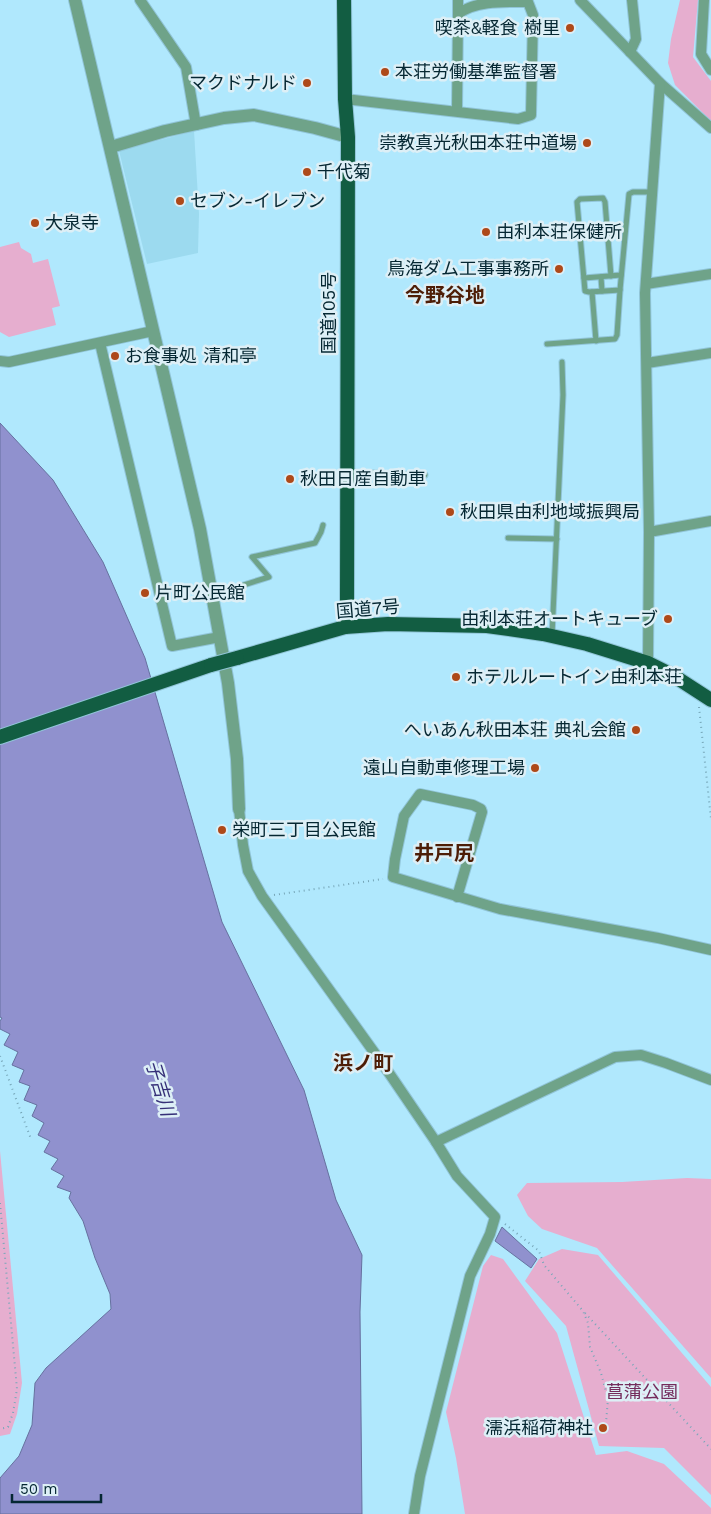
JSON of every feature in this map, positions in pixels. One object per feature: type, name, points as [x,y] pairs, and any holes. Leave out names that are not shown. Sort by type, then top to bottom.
[{"type":"highway","name":"国道105号","points":[[344,0],[345,99],[348,137],[347,600],[345,627]]},
{"type":"highway","name":"国道7号","points":[[0,737],[212,665],[345,627],[388,624],[488,626],[552,636],[587,644],[648,663],[674,676],[711,700]]},
{"type":"street","points":[[75,0],[200,529],[228,683],[237,759],[239,809],[248,871],[262,896],[436,1142],[457,1176],[495,1217],[490,1234],[470,1276],[420,1476],[414,1514]]},
{"type":"street","points":[[140,0],[186,67],[196,125]]},
{"type":"street","points":[[457,112],[458,0]]},
{"type":"street","points":[[580,0],[660,84],[711,128]]},
{"type":"street","points":[[630,52],[636,39],[632,0]]},
{"type":"street","points":[[704,0],[701,54],[711,70]]},
{"type":"street","points":[[345,99],[518,119],[530,115],[533,15],[528,2],[493,1],[466,6],[458,14]]},
{"type":"street","points":[[648,663],[650,532],[646,284],[660,84]]},
{"type":"street","points":[[111,147],[224,118],[254,115],[348,137]]},
{"type":"street","points":[[646,284],[711,274]]},
{"type":"street","points":[[0,361],[9,362],[153,331]]},
{"type":"street","points":[[100,343],[172,646],[220,637]]},
{"type":"street","points":[[646,363],[711,353]]},
{"type":"street","points":[[650,532],[711,521]]},
{"type":"street","points":[[458,897],[482,812],[481,809],[473,805],[420,794],[404,816],[393,877],[458,897],[500,909],[658,938],[711,950]]},
{"type":"street","points":[[436,1142],[614,1057],[641,1055],[711,1080]]},
{"type":"lane","points":[[546,344],[615,340],[617,335],[629,194],[633,192],[652,192]]},
{"type":"lane","points":[[611,276],[604,198],[580,199],[577,202],[585,291],[620,290]]},
{"type":"lane","points":[[584,278],[621,275]]},
{"type":"lane","points":[[602,277],[602,292]]},
{"type":"lane","points":[[592,292],[596,340]]},
{"type":"lane","points":[[552,636],[563,395],[562,362]]},
{"type":"lane","points":[[347,472],[425,475]]},
{"type":"lane","points":[[212,595],[269,577],[252,557],[315,543],[323,525]]},
{"type":"lane","points":[[508,538],[557,539]]},
{"type":"path","points":[[698,692],[711,819]]},
{"type":"path","points":[[262,896],[393,877]]},
{"type":"path","points":[[0,1056],[31,1139]]},
{"type":"path","points":[[0,1203],[17,1389],[13,1413],[8,1427],[0,1429]]},
{"type":"path","points":[[495,1217],[539,1252],[544,1265],[583,1311],[711,1449]]},
{"type":"path","points":[[583,1311],[588,1323],[590,1347],[601,1373],[608,1399],[606,1423]]},
{"type":"shaded area","points":[[194,131],[199,214],[198,253],[147,264],[119,151]]},
{"type":"green space","points":[[680,0],[698,0],[693,57],[711,81],[711,121],[675,85],[668,63],[671,39]]},
{"type":"green space","points":[[19,242],[21,248],[31,254],[33,263],[48,259],[60,306],[52,308],[56,325],[9,337],[0,332],[0,247]]},
{"type":"green space","points":[[0,1151],[22,1383],[17,1414],[10,1434],[0,1436]]},
{"type":"green space","points":[[687,1178],[711,1179],[711,1378],[597,1248],[542,1229],[528,1216],[517,1195],[527,1183],[622,1182]]},
{"type":"green space","name":"菖蒲公園","points":[[562,1249],[598,1255],[711,1387],[711,1495],[664,1448],[599,1446],[566,1326],[525,1281],[539,1259]]},
{"type":"green space","points":[[491,1255],[503,1259],[557,1333],[596,1455],[627,1451],[664,1464],[711,1508],[711,1514],[465,1514],[446,1412],[483,1266]]},
{"type":"water","name":"子吉川","points":[[0,423],[53,480],[103,562],[145,658],[222,922],[304,1090],[336,1200],[362,1255],[360,1312],[362,1514],[0,1514],[0,1478],[19,1456],[32,1425],[35,1383],[46,1368],[111,1309],[110,1294],[95,1258],[83,1221],[69,1198],[71,1192],[57,1187],[64,1176],[51,1169],[58,1159],[44,1152],[50,1141],[38,1135],[44,1123],[32,1116],[37,1105],[24,1100],[30,1086],[19,1082],[24,1070],[12,1065],[18,1052],[4,1045],[10,1034],[0,1029],[2,1018],[0,1017]]},
{"type":"water","points":[[502,1227],[537,1259],[531,1268],[495,1241]]},
{"type":"place","name":"喫茶&軽食 樹里","points":[[570,28]]},
{"type":"place","name":"本荘労働基準監督署","points":[[385,72]]},
{"type":"place","name":"マクドナルド","points":[[307,83]]},
{"type":"place","name":"崇教真光秋田本荘中道場","points":[[587,143]]},
{"type":"place","name":"千代菊","points":[[307,172]]},
{"type":"place","name":"セブン-イレブン","points":[[180,201]]},
{"type":"place","name":"大泉寺","points":[[35,223]]},
{"type":"place","name":"由利本荘保健所","points":[[486,232]]},
{"type":"place","name":"鳥海ダム工事事務所","points":[[559,269]]},
{"type":"place","name":"お食事処 清和亭","points":[[115,356]]},
{"type":"place","name":"秋田日産自動車","points":[[290,479]]},
{"type":"place","name":"秋田県由利地域振興局","points":[[450,512]]},
{"type":"place","name":"片町公民館","points":[[145,593]]},
{"type":"place","name":"由利本荘オートキューブ","points":[[668,619]]},
{"type":"place","name":"ホテルルートイン由利本荘","points":[[456,677]]},
{"type":"place","name":"へいあん秋田本荘 典礼会館","points":[[636,730]]},
{"type":"place","name":"遠山自動車修理工場","points":[[535,768]]},
{"type":"place","name":"栄町三丁目公民館","points":[[222,830]]},
{"type":"place","name":"濡浜稲荷神社","points":[[603,1428]]},
{"type":"district","name":"今野谷地","points":[[445,295]]},
{"type":"district","name":"井戸尻","points":[[444,853]]},
{"type":"district","name":"浜ノ町","points":[[363,1063]]}]
